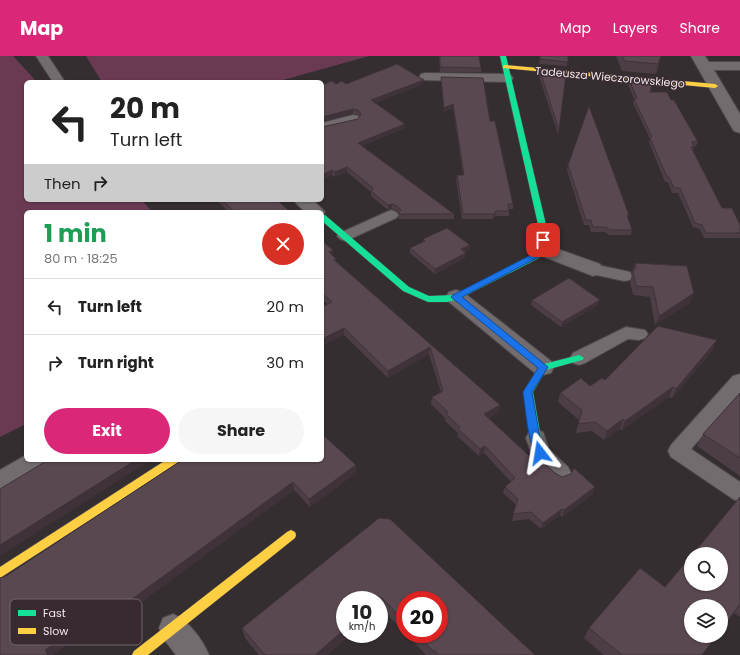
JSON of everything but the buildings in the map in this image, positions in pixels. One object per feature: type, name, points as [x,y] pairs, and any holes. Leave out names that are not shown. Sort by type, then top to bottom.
[{"type":"street","points":[[324,219],[406,288],[418,296],[428,299],[439,300],[456,297],[536,256],[541,249],[543,230],[503,56]]},
{"type":"street","points":[[701,61],[740,66]]},
{"type":"street","points":[[701,61],[740,128]]},
{"type":"street","name":"Tadeusza Wieczorowskiego","points":[[506,73],[715,86]]},
{"type":"street","points":[[304,202],[314,210]]},
{"type":"street","points":[[541,249],[593,269]]},
{"type":"street","points":[[456,297],[543,367]]},
{"type":"street","points":[[536,438],[528,392],[543,367],[579,358]]},
{"type":"street","points":[[0,483],[37,462]]},
{"type":"street","points":[[0,573],[171,462]]},
{"type":"street","points":[[138,655],[291,535]]},
{"type":"street","points":[[173,628],[194,655]]},
{"type":"lane","points":[[42,56],[58,80]]},
{"type":"lane","points":[[425,77],[506,73]]},
{"type":"lane","points":[[324,119],[342,111]]},
{"type":"lane","points":[[324,126],[353,119]]},
{"type":"lane","points":[[345,236],[391,215]]},
{"type":"lane","points":[[593,269],[624,276]]},
{"type":"lane","points":[[579,358],[626,333],[640,334]]},
{"type":"lane","points":[[740,381],[678,451],[740,493]]},
{"type":"lane","points":[[536,438],[540,453],[561,473]]},
{"type":"shaded area","points":[[0,56],[13,56],[35,80],[24,80],[24,202],[144,202],[150,210],[24,210],[24,425],[0,437]]},
{"type":"shaded area","points":[[86,56],[369,56],[283,80],[101,80]]},
{"type":"traffic: fast","points":[[324,219],[406,289],[428,299],[447,299],[456,297],[536,256],[541,249],[543,229],[503,56]]},
{"type":"traffic: fast","points":[[536,438],[528,392],[543,367],[579,358]]},
{"type":"traffic: slow","points":[[505,67],[715,86]]},
{"type":"traffic: slow","points":[[0,573],[171,462]]},
{"type":"traffic: slow","points":[[138,655],[291,535]]},
{"type":"route","points":[[540,453],[528,392],[543,367],[456,297],[536,256],[541,249],[543,240]]}]
